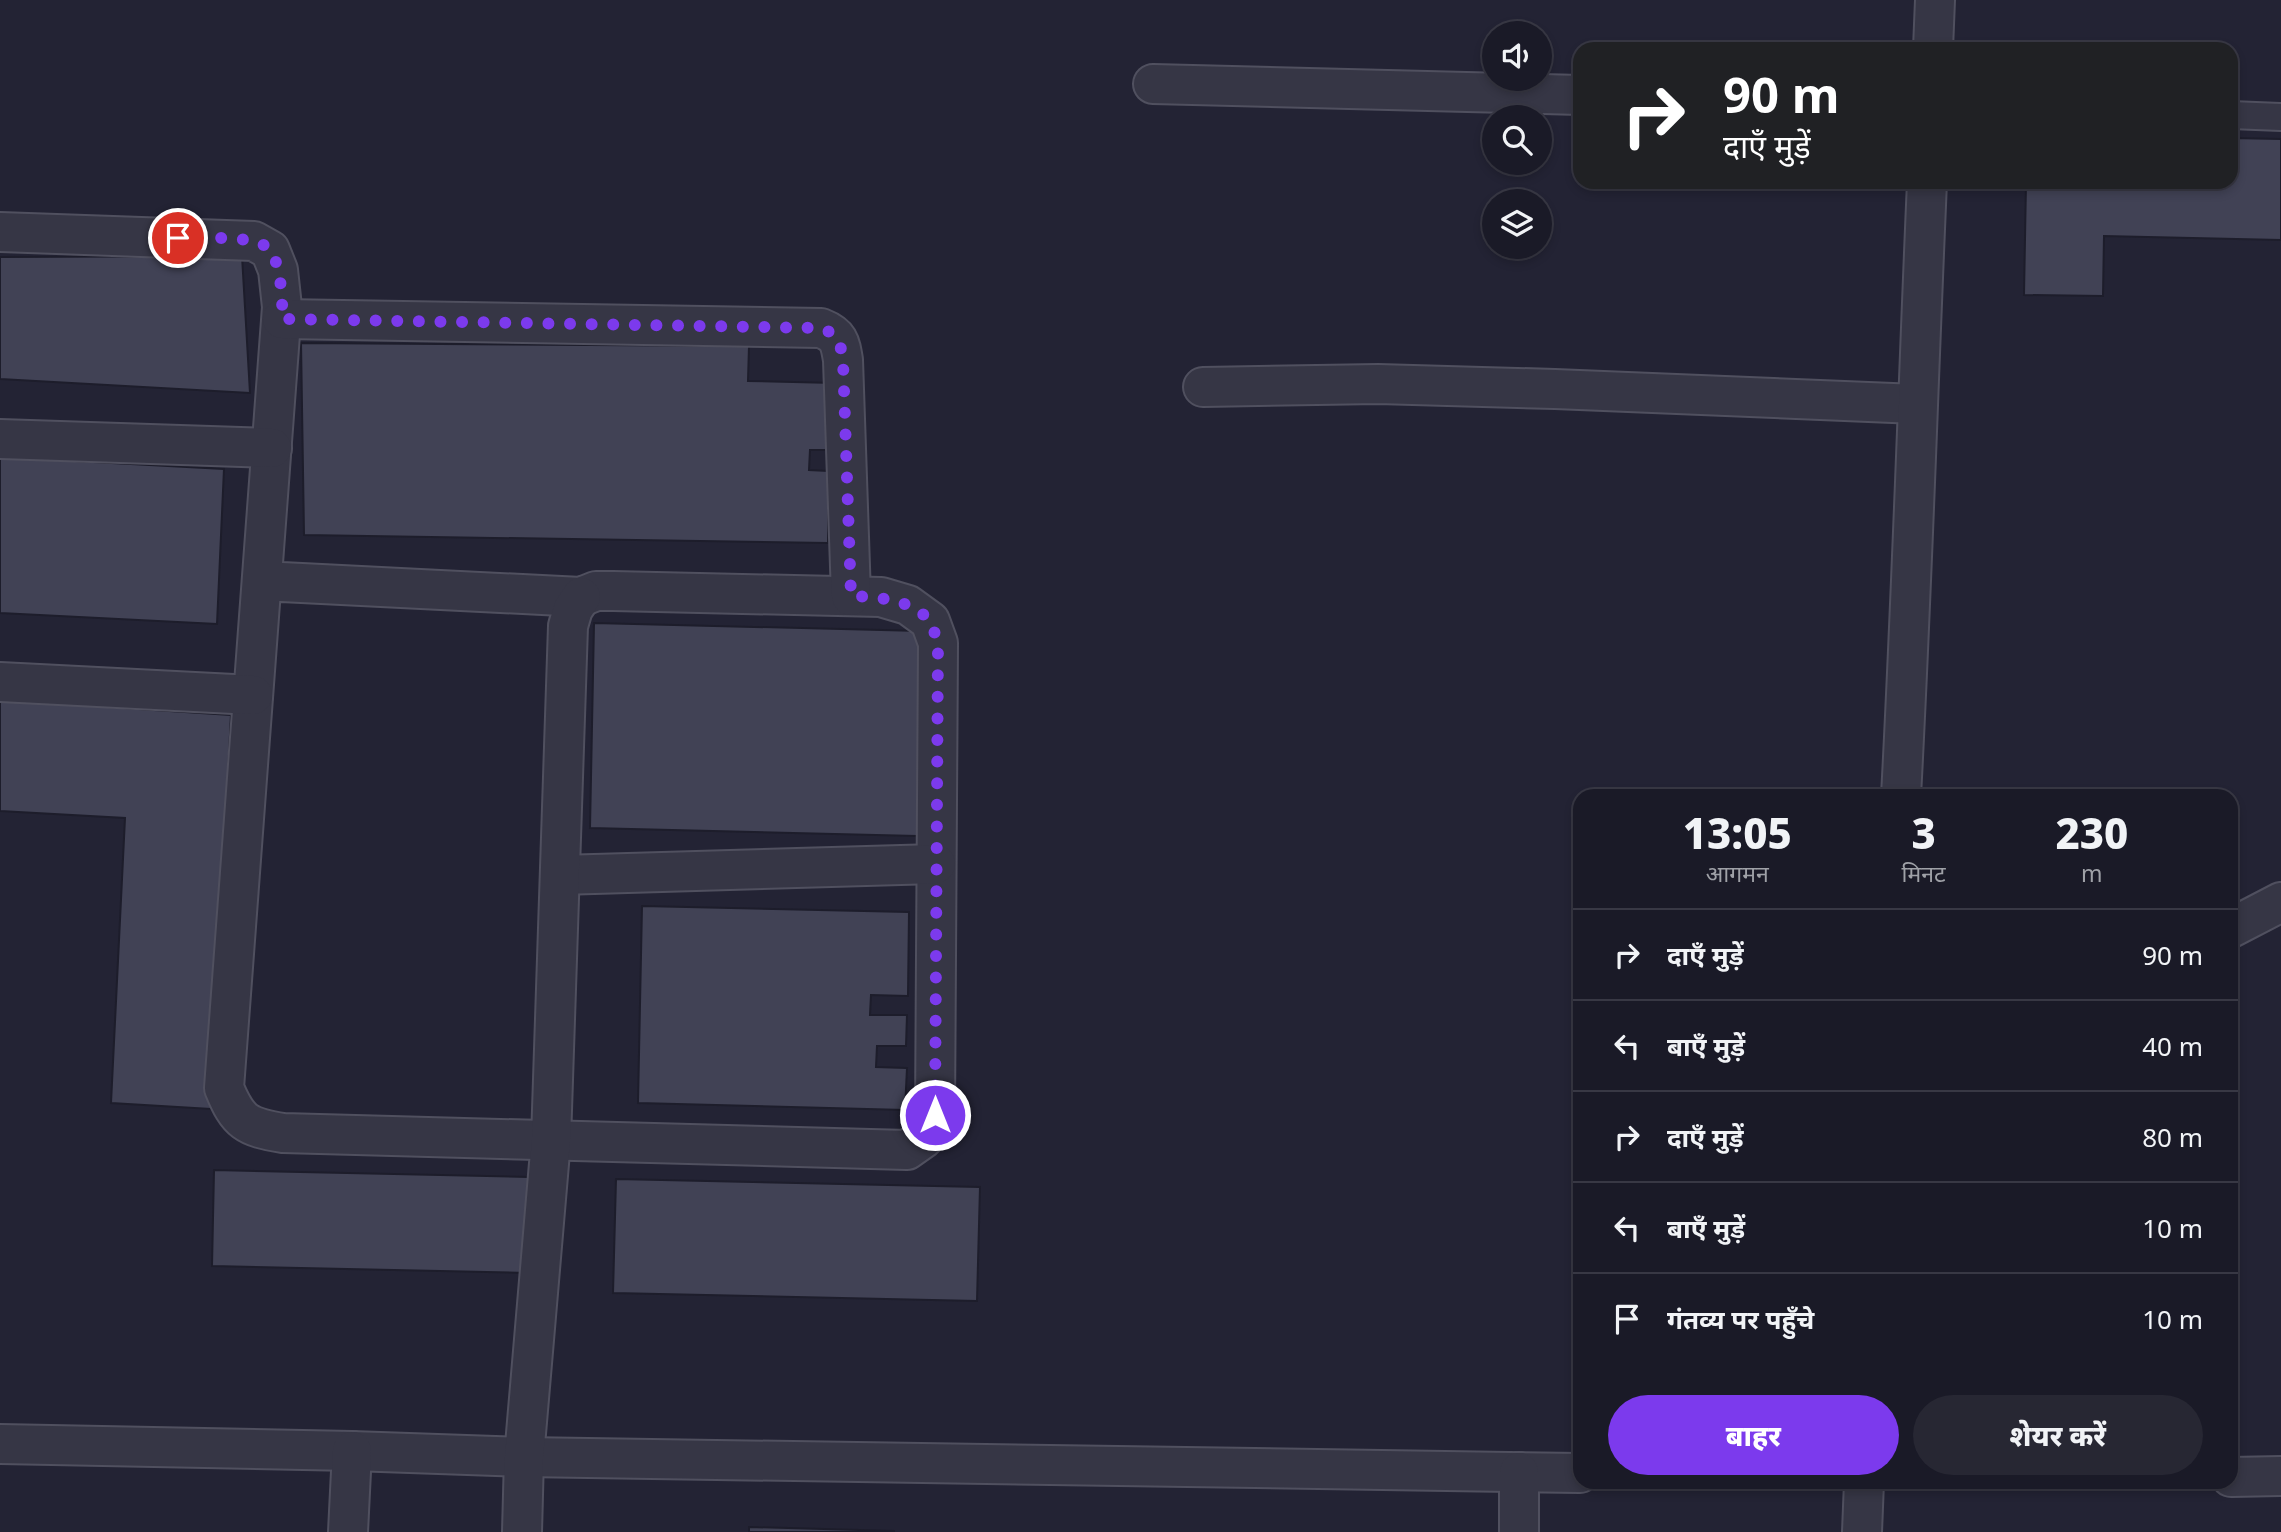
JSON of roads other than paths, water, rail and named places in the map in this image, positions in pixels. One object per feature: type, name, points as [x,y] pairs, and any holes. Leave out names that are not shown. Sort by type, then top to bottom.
[{"type":"street","points":[[1933,42],[1935,0]]},
{"type":"street","points":[[1153,84],[1573,95]]},
{"type":"street","points":[[1901,789],[1913,569],[1927,189]]},
{"type":"street","points":[[0,232],[254,241],[270,250],[278,270],[282,319],[253,695],[224,1087],[234,1112],[256,1129],[283,1133],[907,1150],[924,1139],[935,1115],[938,643],[930,621],[908,605],[881,597],[613,591],[596,591],[581,597],[262,581]]},
{"type":"street","points":[[282,319],[821,328],[833,333],[840,344],[843,360],[851,596]]},
{"type":"street","points":[[1203,387],[1378,384],[1555,388],[1917,404]]},
{"type":"street","points":[[0,439],[272,448]]},
{"type":"street","points":[[522,1532],[524,1457],[551,1140],[568,626],[573,609],[581,597]]},
{"type":"street","points":[[0,682],[253,695]]},
{"type":"street","points":[[560,875],[936,864]]},
{"type":"street","points":[[2238,924],[2281,902]]},
{"type":"street","points":[[0,1444],[524,1457],[1573,1473]]},
{"type":"street","points":[[348,1532],[352,1451]]},
{"type":"street","points":[[1519,1472],[1519,1532]]},
{"type":"street","points":[[2238,1477],[2281,1476]]},
{"type":"street","points":[[1862,1532],[1864,1489]]},
{"type":"lane","points":[[2238,115],[2281,117]]}]
